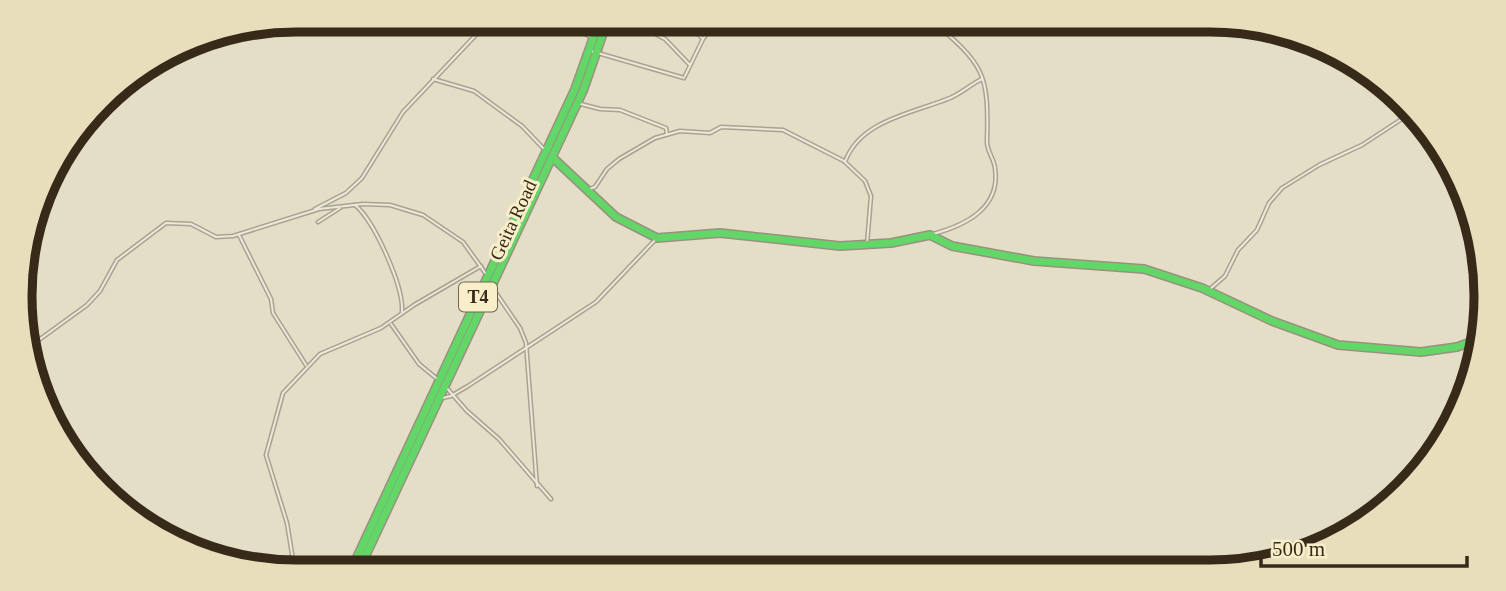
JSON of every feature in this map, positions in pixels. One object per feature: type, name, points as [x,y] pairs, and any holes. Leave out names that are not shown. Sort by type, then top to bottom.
[{"type":"main road","name":"Geita Road","points":[[356,560],[549,154],[594,52],[596,32]]},
{"type":"main road","points":[[602,32],[576,103],[549,154],[616,217],[657,238],[720,233],[834,245],[867,245],[930,235],[952,246],[1034,261],[1144,269],[1208,291],[1268,319],[1338,345],[1421,352],[1470,342]]},
{"type":"main road","points":[[364,560],[438,399],[442,383]]},
{"type":"street","points":[[36,342],[88,304],[100,291],[117,260],[160,225],[179,222],[216,237],[239,236],[314,210],[346,192],[365,175],[396,122],[432,78],[478,32]]},
{"type":"street","points":[[582,32],[594,39]]},
{"type":"street","points":[[652,32],[665,39],[690,65]]},
{"type":"street","points":[[696,32],[703,38]]},
{"type":"street","points":[[594,52],[684,77],[707,32]]},
{"type":"street","points":[[930,235],[971,221],[988,204],[996,188],[995,167],[987,146],[989,103],[983,78],[965,48],[946,32]]},
{"type":"street","points":[[432,78],[474,91],[522,126],[549,154]]},
{"type":"street","points":[[845,162],[851,150],[873,129],[907,112],[951,98],[983,78]]},
{"type":"street","points":[[576,103],[600,109],[620,110],[666,128],[667,135]]},
{"type":"street","points":[[1208,291],[1225,276],[1238,250],[1257,230],[1269,204],[1282,188],[1319,165],[1362,145],[1405,117]]},
{"type":"street","points":[[587,190],[595,187],[608,168],[631,149],[680,131],[710,133],[721,127],[783,130],[845,162],[865,181],[871,196],[867,245]]},
{"type":"street","points":[[314,210],[355,205],[390,205],[423,215],[468,247],[524,335],[537,486]]},
{"type":"street","points":[[355,205],[369,221],[382,250],[395,269],[402,313]]},
{"type":"street","points":[[318,222],[341,208]]},
{"type":"street","points":[[239,236],[271,299],[273,313],[295,343],[306,366]]},
{"type":"street","points":[[438,399],[453,395],[601,297],[657,238]]},
{"type":"street","points":[[293,560],[287,523],[266,452],[280,398],[306,366],[320,354],[390,323],[402,313],[482,266]]},
{"type":"street","points":[[390,323],[419,364],[499,439],[551,499]]},
{"type":"traffic: fast","points":[[356,560],[575,89],[595,32]]},
{"type":"traffic: fast","points":[[364,560],[583,91],[603,32]]},
{"type":"traffic: fast","points":[[552,157],[616,217],[657,238],[720,233],[840,246],[891,243],[930,235],[952,246],[1034,261],[1144,269],[1202,288],[1272,321],[1338,345],[1421,352],[1470,342]]}]
